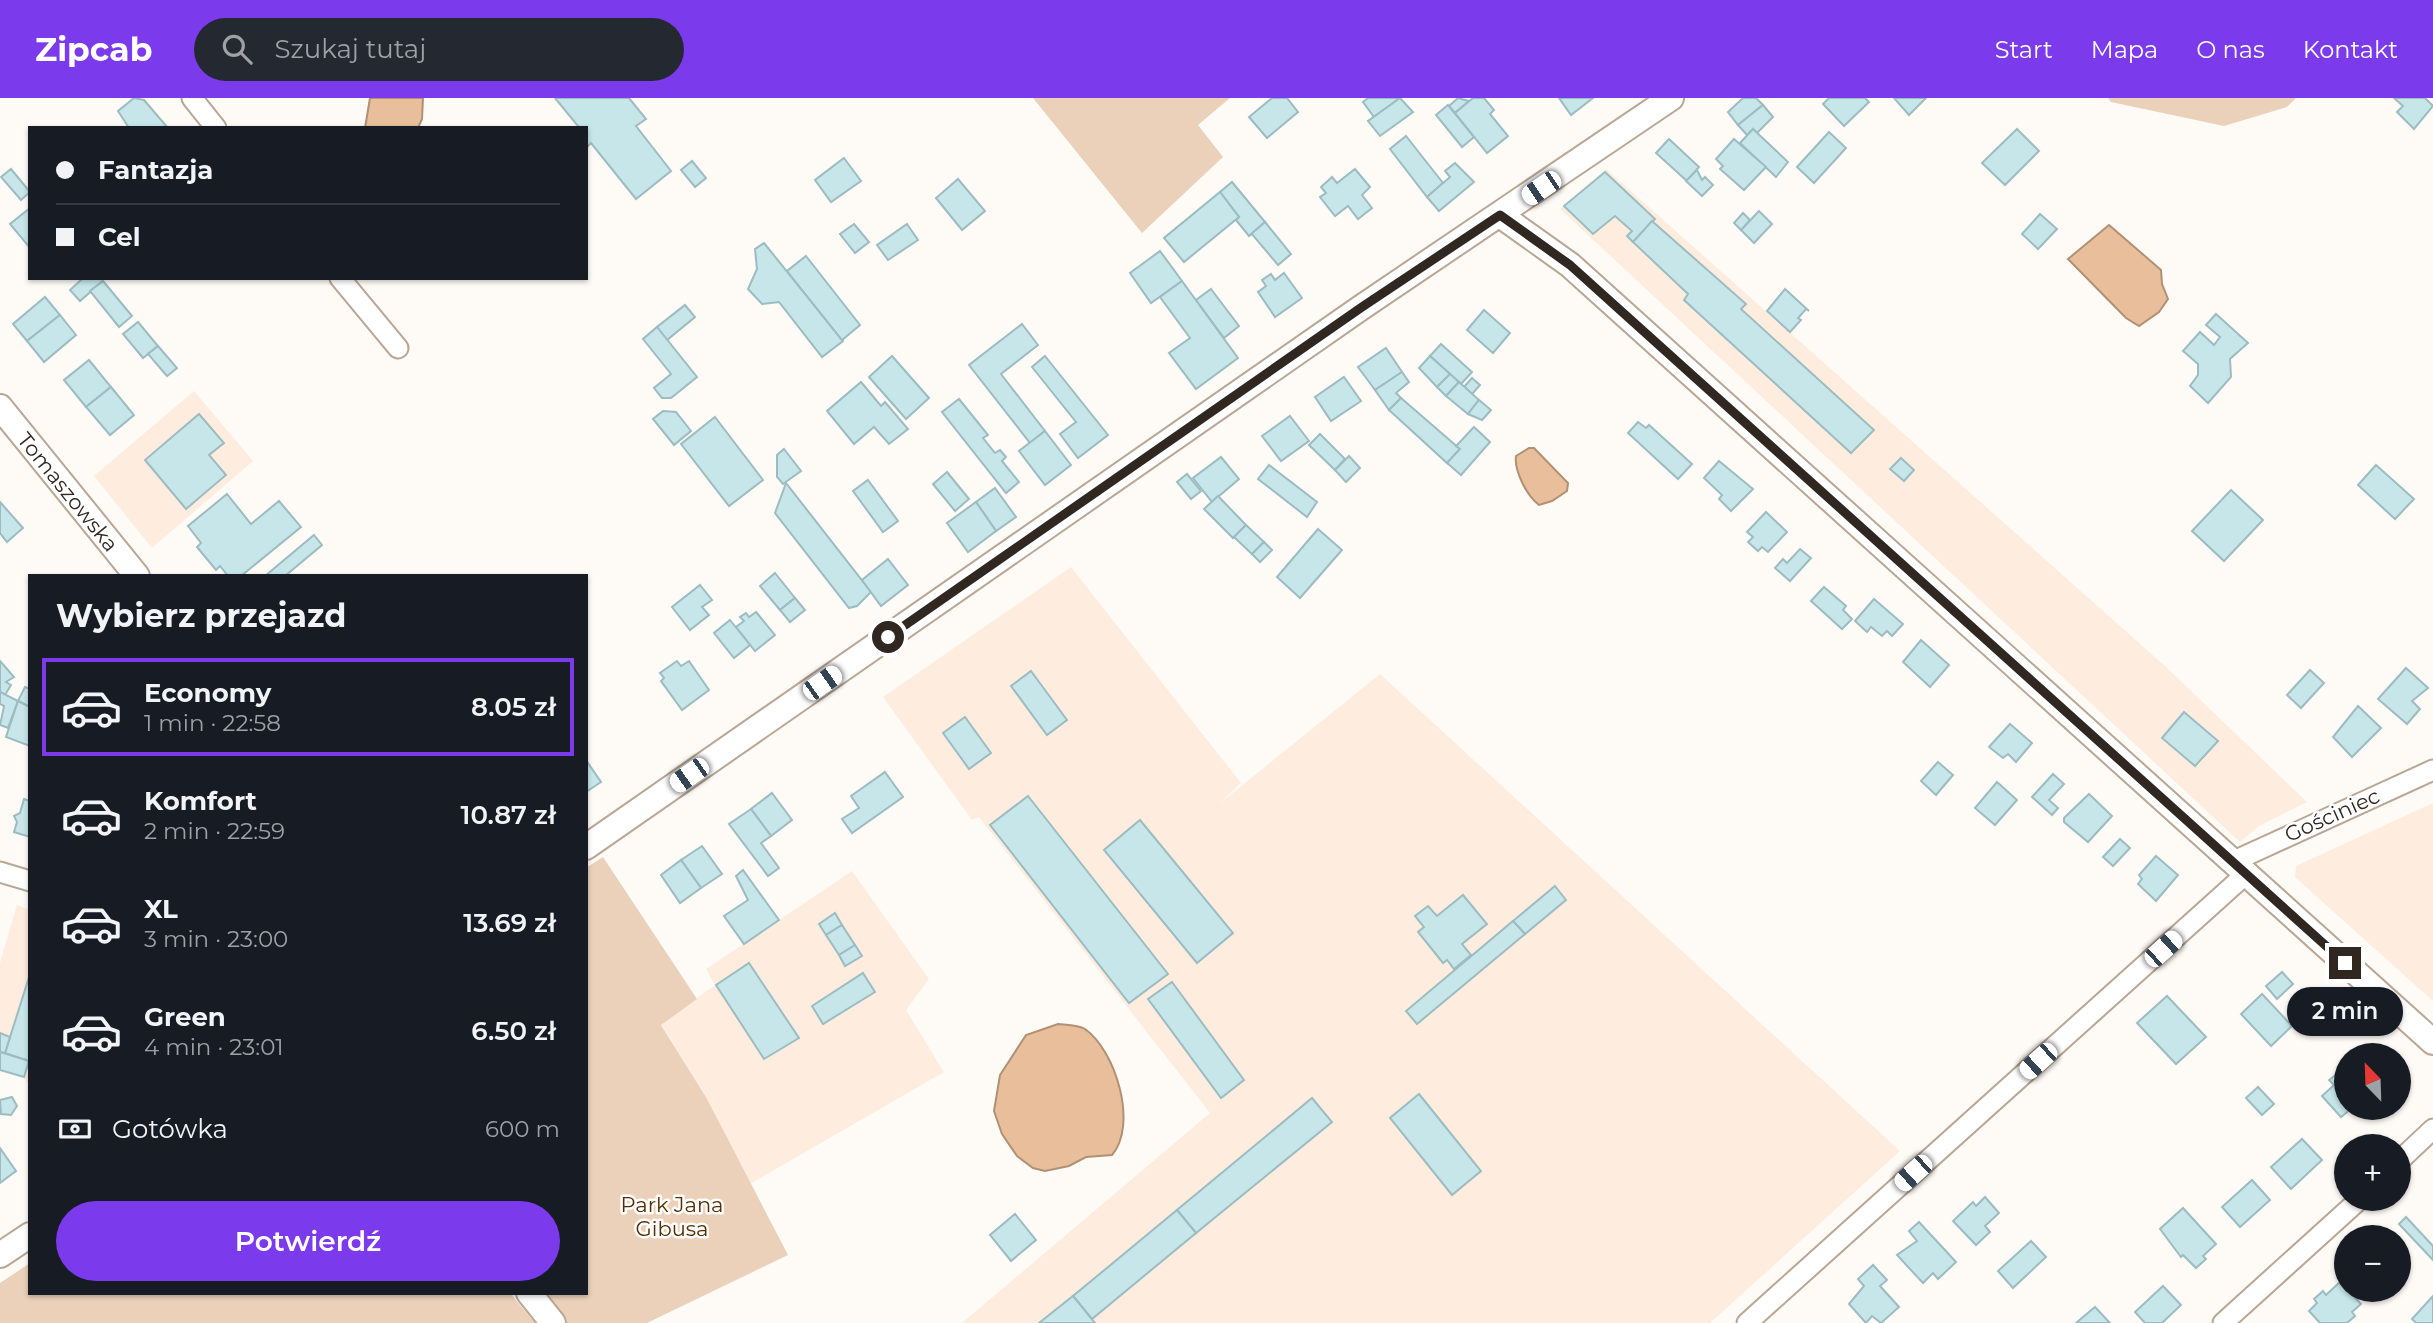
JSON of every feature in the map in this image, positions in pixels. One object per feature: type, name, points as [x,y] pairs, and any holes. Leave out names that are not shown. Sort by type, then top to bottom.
[{"type":"street","points":[[192,98],[214,126]]},
{"type":"street","points":[[588,845],[1362,307],[1671,98]]},
{"type":"street","points":[[1500,215],[1570,265],[2433,1042]]},
{"type":"street","points":[[342,280],[398,348]]},
{"type":"street","name":"Tomaszowska","points":[[0,407],[134,574]]},
{"type":"street","name":"Gościniec","points":[[1747,1323],[2239,868],[2433,770]]},
{"type":"street","points":[[0,872],[28,880]]},
{"type":"street","points":[[2411,1150],[2433,1129]]},
{"type":"street","points":[[2223,1323],[2347,1211]]},
{"type":"street","points":[[0,1255],[28,1236]]},
{"type":"street","points":[[531,1295],[553,1323]]},
{"type":"shaded area","points":[[370,98],[423,98],[419,126],[365,126]]},
{"type":"shaded area","points":[[1606,169],[2165,666],[2307,802],[2259,826],[2240,842],[1560,209]]},
{"type":"shaded area","points":[[2109,225],[2161,270],[2162,284],[2168,299],[2159,312],[2139,326],[2126,318],[2068,259]]},
{"type":"shaded area","points":[[194,391],[253,461],[152,548],[94,476]]},
{"type":"shaded area","points":[[1534,448],[1568,483],[1567,491],[1552,501],[1539,505],[1526,489],[1517,469],[1516,456]]},
{"type":"shaded area","points":[[1071,567],[1241,783],[1219,804],[1380,674],[1900,1151],[1710,1323],[962,1323],[1210,1113],[979,817],[972,820],[883,697]]},
{"type":"shaded area","points":[[2433,803],[2433,1001],[2295,877],[2296,866]]},
{"type":"shaded area","points":[[852,871],[929,979],[906,1010],[944,1072],[750,1184],[706,1097],[661,1024],[715,985],[706,969]]},
{"type":"shaded area","points":[[17,905],[28,909],[28,1083],[24,1077],[0,1070],[0,963]]},
{"type":"shaded area","points":[[1058,1024],[1085,1029],[1106,1054],[1120,1089],[1123,1126],[1120,1142],[1112,1155],[1086,1157],[1069,1166],[1045,1171],[1033,1168],[1017,1156],[1002,1134],[994,1111],[1000,1075],[1026,1035]]},
{"type":"green space","points":[[1033,98],[1230,98],[1198,125],[1223,157],[1142,233]]},
{"type":"green space","points":[[2108,98],[2296,98],[2287,107],[2224,126],[2111,102]]},
{"type":"green space","name":"Park Jana Gibusa","points":[[603,857],[697,999],[661,1025],[706,1097],[788,1255],[647,1323],[564,1323],[541,1295],[588,1295],[588,867]]},
{"type":"green space","points":[[28,1264],[28,1295],[512,1295],[535,1323],[0,1323],[0,1283]]},
{"type":"building","points":[[134,98],[144,100],[166,126],[128,126],[118,111]]},
{"type":"building","points":[[555,98],[629,98],[646,119],[636,126],[671,171],[636,199],[591,143],[588,146],[588,126],[578,126]]},
{"type":"building","points":[[1272,98],[1287,98],[1298,112],[1267,138],[1249,117]]},
{"type":"building","points":[[1368,98],[1400,98],[1374,117],[1363,102]]},
{"type":"building","points":[[1400,98],[1413,112],[1380,136],[1368,121]]},
{"type":"building","points":[[1458,98],[1469,101],[1455,113],[1449,106]]},
{"type":"building","points":[[1473,98],[1484,98],[1494,110],[1490,114],[1508,136],[1487,153],[1455,113]]},
{"type":"building","points":[[1559,98],[1593,98],[1571,115]]},
{"type":"building","points":[[1743,98],[1756,98],[1763,105],[1738,125],[1728,112]]},
{"type":"building","points":[[1829,98],[1865,98],[1869,102],[1844,126],[1823,104]]},
{"type":"building","points":[[1894,98],[1926,98],[1909,115]]},
{"type":"building","points":[[2394,98],[2425,98],[2433,106],[2414,129],[2397,112],[2403,106]]},
{"type":"building","points":[[1448,105],[1474,137],[1462,147],[1436,115]]},
{"type":"building","points":[[1763,105],[1773,117],[1757,133],[1753,129],[1747,135],[1738,125]]},
{"type":"building","points":[[1753,129],[1788,162],[1776,177],[1740,143]]},
{"type":"building","points":[[2017,129],[2039,151],[2005,185],[1982,163]]},
{"type":"building","points":[[1829,132],[1846,148],[1814,183],[1797,167]]},
{"type":"building","points":[[1406,136],[1443,183],[1427,197],[1390,149]]},
{"type":"building","points":[[1669,139],[1699,167],[1687,181],[1656,153]]},
{"type":"building","points":[[1734,139],[1766,167],[1744,190],[1720,169],[1723,166],[1716,159]]},
{"type":"building","points":[[844,158],[861,181],[831,202],[815,180]]},
{"type":"building","points":[[692,161],[706,178],[695,187],[681,170]]},
{"type":"building","points":[[1455,163],[1474,182],[1439,211],[1427,197],[1450,177],[1445,171]]},
{"type":"building","points":[[11,169],[28,190],[28,194],[21,200],[1,177]]},
{"type":"building","points":[[1355,169],[1370,187],[1362,195],[1372,208],[1358,219],[1348,206],[1335,216],[1320,197],[1326,193],[1321,187],[1332,177],[1337,183]]},
{"type":"building","points":[[1697,170],[1702,180],[1705,177],[1713,185],[1702,196],[1686,181]]},
{"type":"building","points":[[1605,172],[1655,219],[1633,242],[1627,236],[1632,231],[1615,216],[1593,234],[1564,206]]},
{"type":"building","points":[[958,179],[985,211],[962,230],[936,198]]},
{"type":"building","points":[[1232,182],[1265,222],[1249,236],[1236,220],[1239,217],[1220,192]]},
{"type":"building","points":[[1220,192],[1239,217],[1184,262],[1164,238]]},
{"type":"building","points":[[28,210],[28,246],[10,224]]},
{"type":"building","points":[[1759,211],[1772,224],[1754,243],[1741,230]]},
{"type":"building","points":[[1743,213],[1750,220],[1741,230],[1734,223]]},
{"type":"building","points":[[2040,214],[2057,229],[2038,249],[2022,234]]},
{"type":"building","points":[[1652,221],[1746,304],[1741,309],[1874,430],[1851,453],[1684,300],[1688,294],[1633,242]]},
{"type":"building","points":[[1265,222],[1291,254],[1278,265],[1252,234],[1249,236]]},
{"type":"building","points":[[854,224],[869,242],[855,253],[840,234]]},
{"type":"building","points":[[907,224],[918,240],[888,260],[877,245]]},
{"type":"building","points":[[764,243],[843,341],[822,357],[779,302],[762,304],[748,289],[757,269],[755,249]]},
{"type":"building","points":[[1160,251],[1182,281],[1151,303],[1130,273]]},
{"type":"building","points":[[806,256],[860,325],[842,340],[787,271]]},
{"type":"building","points":[[1284,273],[1302,298],[1275,317],[1258,292],[1266,286],[1262,280],[1271,274],[1275,280]]},
{"type":"building","points":[[81,280],[103,281],[80,301],[70,290]]},
{"type":"building","points":[[103,281],[132,316],[119,327],[90,291]]},
{"type":"building","points":[[1182,281],[1238,358],[1196,389],[1169,353],[1190,338],[1160,297]]},
{"type":"building","points":[[1211,289],[1239,326],[1224,338],[1196,300]]},
{"type":"building","points":[[1785,289],[1809,311],[1806,309],[1798,318],[1801,320],[1790,332],[1767,311]]},
{"type":"building","points":[[45,297],[60,315],[27,341],[13,324]]},
{"type":"building","points":[[685,305],[695,317],[667,340],[657,327]]},
{"type":"building","points":[[1484,310],[1510,333],[1493,353],[1467,330]]},
{"type":"building","points":[[2216,314],[2248,343],[2230,359],[2231,377],[2208,403],[2190,386],[2198,375],[2198,364],[2183,351],[2200,332],[2214,345],[2220,337],[2206,325]]},
{"type":"building","points":[[60,315],[76,335],[44,362],[27,341]]},
{"type":"building","points":[[138,322],[158,346],[143,358],[123,334]]},
{"type":"building","points":[[1022,324],[1038,345],[1001,374],[1045,431],[1030,443],[969,365]]},
{"type":"building","points":[[657,327],[697,377],[671,398],[662,398],[654,388],[671,374],[643,339]]},
{"type":"building","points":[[1441,344],[1472,372],[1461,384],[1430,356]]},
{"type":"building","points":[[158,346],[177,368],[167,376],[148,354]]},
{"type":"building","points":[[1386,348],[1402,372],[1375,390],[1358,367]]},
{"type":"building","points":[[892,356],[929,398],[906,419],[869,377]]},
{"type":"building","points":[[1045,356],[1108,435],[1078,458],[1060,434],[1076,422],[1032,367]]},
{"type":"building","points":[[1430,356],[1450,374],[1437,387],[1419,368]]},
{"type":"building","points":[[89,360],[111,387],[86,407],[64,380]]},
{"type":"building","points":[[1402,372],[1409,382],[1396,393],[1401,398],[1389,410],[1375,390]]},
{"type":"building","points":[[1450,374],[1459,382],[1446,396],[1437,387]]},
{"type":"building","points":[[1344,377],[1361,401],[1331,421],[1315,397]]},
{"type":"building","points":[[1472,378],[1480,385],[1472,394],[1464,387]]},
{"type":"building","points":[[861,382],[881,406],[885,402],[908,429],[889,444],[874,427],[854,444],[827,411]]},
{"type":"building","points":[[1459,382],[1479,400],[1468,414],[1446,396]]},
{"type":"building","points":[[111,387],[134,415],[110,435],[86,407]]},
{"type":"building","points":[[1401,398],[1460,449],[1447,463],[1389,410]]},
{"type":"building","points":[[959,399],[988,435],[983,438],[995,453],[1000,450],[1006,457],[1002,461],[1019,482],[1006,493],[942,412]]},
{"type":"building","points":[[1479,400],[1491,410],[1482,420],[1468,414]]},
{"type":"building","points":[[663,411],[676,412],[691,431],[674,445],[653,419]]},
{"type":"building","points":[[199,414],[224,443],[209,455],[226,475],[186,509],[145,460]]},
{"type":"building","points":[[1290,416],[1309,441],[1281,461],[1262,436]]},
{"type":"building","points":[[715,417],[763,480],[729,506],[681,444]]},
{"type":"building","points":[[1638,422],[1646,428],[1649,425],[1692,464],[1678,479],[1628,433]]},
{"type":"building","points":[[1474,427],[1490,442],[1461,475],[1447,463],[1460,449],[1456,446]]},
{"type":"building","points":[[1045,431],[1071,465],[1045,485],[1019,451]]},
{"type":"building","points":[[1320,434],[1345,459],[1335,470],[1309,445]]},
{"type":"building","points":[[784,449],[801,471],[783,484],[777,477],[777,455]]},
{"type":"building","points":[[1349,456],[1360,468],[1346,482],[1335,470]]},
{"type":"building","points":[[1221,457],[1239,479],[1212,502],[1193,478]]},
{"type":"building","points":[[1901,458],[1914,470],[1904,481],[1890,469]]},
{"type":"building","points":[[1719,461],[1753,489],[1731,511],[1719,499],[1722,495],[1704,478]]},
{"type":"building","points":[[1269,465],[1317,502],[1307,517],[1258,479]]},
{"type":"building","points":[[2376,465],[2414,499],[2395,519],[2358,485]]},
{"type":"building","points":[[947,472],[969,499],[955,511],[933,484]]},
{"type":"building","points":[[1187,474],[1201,491],[1191,499],[1177,482]]},
{"type":"building","points":[[868,480],[898,521],[883,532],[853,491]]},
{"type":"building","points":[[786,483],[871,592],[857,606],[849,608],[775,513]]},
{"type":"building","points":[[995,488],[1016,517],[996,531],[976,502]]},
{"type":"building","points":[[2231,490],[2263,520],[2224,561],[2192,531]]},
{"type":"building","points":[[227,494],[251,524],[279,501],[301,527],[243,574],[226,574],[220,566],[216,570],[197,547],[201,543],[188,526]]},
{"type":"building","points":[[1218,496],[1246,525],[1233,538],[1204,509]]},
{"type":"building","points":[[0,502],[23,528],[7,542],[0,533]]},
{"type":"building","points":[[976,502],[996,531],[968,552],[947,523]]},
{"type":"building","points":[[1766,512],[1787,532],[1768,552],[1762,547],[1758,551],[1748,542],[1753,537],[1747,532]]},
{"type":"building","points":[[1246,525],[1264,542],[1252,554],[1234,537]]},
{"type":"building","points":[[1318,529],[1342,550],[1300,598],[1277,577]]},
{"type":"building","points":[[314,535],[322,545],[287,574],[267,574]]},
{"type":"building","points":[[1264,542],[1272,550],[1260,562],[1252,554]]},
{"type":"building","points":[[1800,549],[1811,558],[1790,581],[1775,568],[1783,559],[1787,563]]},
{"type":"building","points":[[888,559],[908,585],[881,606],[862,580]]},
{"type":"building","points":[[775,573],[795,598],[780,610],[760,586]]},
{"type":"building","points":[[700,585],[712,600],[702,607],[709,615],[690,630],[672,607]]},
{"type":"building","points":[[1824,587],[1846,606],[1843,610],[1852,619],[1842,629],[1811,601]]},
{"type":"building","points":[[795,598],[805,610],[790,622],[780,610]]},
{"type":"building","points":[[1874,599],[1903,624],[1892,636],[1887,631],[1882,636],[1871,627],[1867,632],[1855,621]]},
{"type":"building","points":[[756,612],[775,635],[755,651],[736,627],[744,621],[740,617],[746,613],[749,617]]},
{"type":"building","points":[[730,620],[750,645],[734,658],[714,633]]},
{"type":"building","points":[[1921,640],[1949,665],[1930,687],[1903,662]]},
{"type":"building","points":[[0,661],[14,677],[6,682],[11,685],[5,695],[0,692]]},
{"type":"building","points":[[677,661],[681,666],[689,661],[709,690],[682,710],[661,681],[664,678],[660,673]]},
{"type":"building","points":[[2406,668],[2428,688],[2412,701],[2420,709],[2407,724],[2378,699]]},
{"type":"building","points":[[2310,670],[2324,683],[2301,708],[2287,695]]},
{"type":"building","points":[[1031,671],[1067,720],[1047,735],[1011,686]]},
{"type":"building","points":[[25,687],[28,688],[28,706],[18,701]]},
{"type":"building","points":[[0,692],[18,701],[8,728],[0,725],[4,706],[0,704]]},
{"type":"building","points":[[18,701],[28,706],[28,745],[6,737]]},
{"type":"building","points":[[2358,706],[2381,728],[2352,757],[2333,737]]},
{"type":"building","points":[[2184,712],[2218,741],[2195,766],[2162,738]]},
{"type":"building","points":[[965,717],[991,753],[969,769],[943,733]]},
{"type":"building","points":[[2010,724],[2032,743],[2016,762],[2008,754],[2003,758],[1989,747]]},
{"type":"building","points":[[1938,762],[1953,775],[1936,795],[1921,781]]},
{"type":"building","points":[[588,763],[601,782],[588,791]]},
{"type":"building","points":[[885,772],[903,797],[852,833],[842,819],[859,808],[851,796]]},
{"type":"building","points":[[2053,774],[2064,784],[2049,800],[2058,808],[2052,815],[2032,797]]},
{"type":"building","points":[[1997,782],[2017,800],[1995,825],[1975,808]]},
{"type":"building","points":[[772,793],[792,820],[771,836],[751,809]]},
{"type":"building","points":[[2089,794],[2112,816],[2088,842],[2064,822],[2064,818]]},
{"type":"building","points":[[1028,796],[1168,974],[1129,1003],[990,825]]},
{"type":"building","points":[[24,799],[28,800],[28,836],[14,832],[17,822],[14,816],[20,813]]},
{"type":"building","points":[[751,809],[771,836],[761,843],[779,868],[768,876],[729,824]]},
{"type":"building","points":[[1140,820],[1233,933],[1197,963],[1104,850]]},
{"type":"building","points":[[2120,839],[2130,848],[2113,866],[2103,857]]},
{"type":"building","points":[[702,846],[722,874],[701,888],[681,860]]},
{"type":"building","points":[[2156,856],[2178,875],[2156,901],[2138,884],[2142,879],[2139,875]]},
{"type":"building","points":[[681,860],[701,888],[680,903],[661,875]]},
{"type":"building","points":[[743,870],[779,920],[744,944],[724,916],[748,900],[736,876]]},
{"type":"building","points":[[1555,886],[1566,900],[1525,934],[1513,921]]},
{"type":"building","points":[[1463,895],[1487,924],[1462,944],[1471,955],[1454,969],[1447,960],[1443,963],[1418,932],[1424,927],[1415,916],[1428,906],[1437,916]]},
{"type":"building","points":[[835,913],[842,925],[826,935],[819,924]]},
{"type":"building","points":[[1513,921],[1525,934],[1417,1024],[1406,1011]]},
{"type":"building","points":[[842,925],[855,945],[839,955],[826,935]]},
{"type":"building","points":[[855,945],[862,956],[845,966],[839,955]]},
{"type":"building","points":[[749,963],[799,1038],[764,1059],[716,985]]},
{"type":"building","points":[[2282,972],[2293,984],[2277,999],[2266,986]]},
{"type":"building","points":[[863,973],[875,992],[823,1024],[812,1006]]},
{"type":"building","points":[[28,980],[28,1061],[5,1053]]},
{"type":"building","points":[[1172,982],[1244,1080],[1221,1098],[1148,999]]},
{"type":"building","points":[[2262,994],[2292,1026],[2271,1046],[2241,1014]]},
{"type":"building","points":[[2167,996],[2206,1037],[2176,1064],[2137,1023]]},
{"type":"building","points":[[0,1033],[10,1037],[5,1053],[0,1052]]},
{"type":"building","points":[[0,1052],[28,1061],[24,1077],[0,1070]]},
{"type":"building","points":[[2334,1085],[2334,1109],[2322,1096]]},
{"type":"building","points":[[2258,1087],[2274,1104],[2262,1115],[2246,1098]]},
{"type":"building","points":[[1419,1094],[1481,1171],[1452,1195],[1390,1118]]},
{"type":"building","points":[[12,1097],[17,1106],[11,1115],[1,1114],[0,1100]]},
{"type":"building","points":[[1312,1098],[1332,1122],[1196,1233],[1177,1210]]},
{"type":"building","points":[[2302,1139],[2322,1160],[2291,1189],[2271,1167]]},
{"type":"building","points":[[0,1148],[16,1171],[0,1183]]},
{"type":"building","points":[[2252,1180],[2270,1200],[2240,1227],[2222,1207]]},
{"type":"building","points":[[1985,1197],[1999,1213],[1985,1226],[1990,1232],[1976,1245],[1953,1221],[1973,1202],[1976,1206]]},
{"type":"building","points":[[2183,1208],[2216,1244],[2203,1256],[2206,1259],[2196,1268],[2183,1255],[2181,1257],[2160,1229]]},
{"type":"building","points":[[1177,1210],[1196,1233],[1092,1319],[1073,1296]]},
{"type":"building","points":[[1015,1214],[1036,1240],[1011,1261],[990,1235]]},
{"type":"building","points":[[2406,1217],[2433,1246],[2433,1260],[2411,1237],[2411,1225],[2399,1224]]},
{"type":"building","points":[[1919,1222],[1956,1262],[1938,1279],[1933,1273],[1923,1283],[1897,1255],[1917,1241],[1909,1231]]},
{"type":"building","points":[[2031,1241],[2046,1257],[2013,1288],[1998,1271]]},
{"type":"building","points":[[1873,1265],[1887,1280],[1880,1286],[1899,1307],[1881,1323],[1872,1316],[1866,1323],[1849,1304],[1864,1286],[1858,1279]]},
{"type":"building","points":[[2163,1286],[2181,1305],[2162,1323],[2145,1323],[2135,1312]]},
{"type":"building","points":[[2334,1288],[2334,1302],[2361,1304],[2352,1312],[2355,1316],[2347,1323],[2320,1323],[2309,1311],[2317,1303],[2314,1299],[2323,1291],[2326,1295]]},
{"type":"building","points":[[1073,1296],[1095,1323],[1039,1323]]},
{"type":"building","points":[[2433,1296],[2433,1323],[2416,1323],[2412,1319]]},
{"type":"building","points":[[2095,1307],[2110,1323],[2076,1323]]},
{"type":"route","points":[[888,637],[1362,307],[1500,215],[1550,248],[1570,265],[2345,963]]}]
